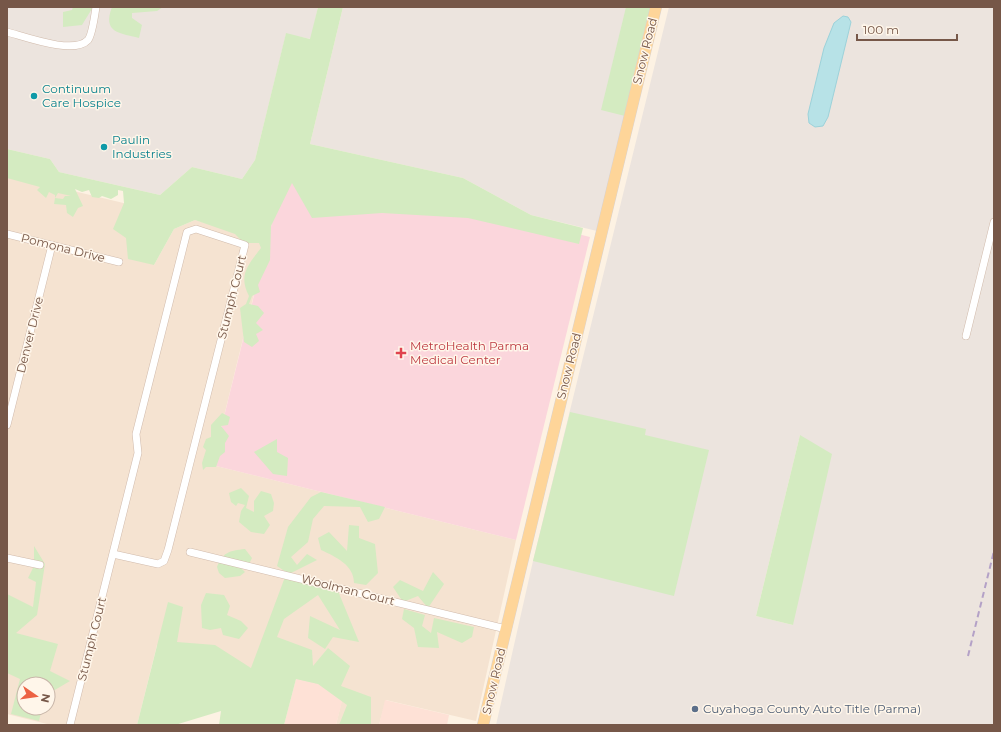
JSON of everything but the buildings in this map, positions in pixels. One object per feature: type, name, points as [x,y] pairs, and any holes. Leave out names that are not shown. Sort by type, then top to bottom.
[{"type":"main road","name":"Snow Road","points":[[484,725],[656,7]]},
{"type":"street","points":[[7,32],[66,47],[80,46],[89,39],[96,7]]},
{"type":"street","points":[[966,336],[994,222]]},
{"type":"street","name":"Stumph Court","points":[[70,725],[138,453],[136,434],[187,232],[196,230],[245,245],[170,545],[164,561],[158,564],[113,554]]},
{"type":"street","name":"Pomona Drive","points":[[7,234],[119,262]]},
{"type":"street","name":"Denver Drive","points":[[7,425],[52,245]]},
{"type":"street","name":"Woolman Court","points":[[190,552],[506,629]]},
{"type":"street","points":[[7,558],[40,565]]},
{"type":"shaded area","points":[[7,7],[318,7],[311,39],[286,34],[255,160],[242,179],[192,167],[160,195],[59,172],[50,159],[7,149]]},
{"type":"shaded area","points":[[343,7],[651,7],[597,231],[531,215],[463,178],[310,144]]},
{"type":"shaded area","points":[[669,7],[994,7],[994,725],[496,725],[533,561]],"holes":[[[800,435],[793,625],[756,616]]]},
{"type":"shaded area","name":"MetroHealth Parma Medical Center","points":[[287,162],[590,237],[516,540],[212,465]]},
{"type":"shaded area","points":[[7,175],[140,207],[154,265],[174,229],[195,220],[267,241],[212,465],[516,540],[476,721],[386,700],[379,725],[336,725],[344,691],[157,645],[137,725],[51,725],[7,714]]},
{"type":"shaded area","points":[[296,679],[345,690],[336,725],[284,725]]},
{"type":"shaded area","points":[[385,700],[449,715],[447,725],[379,725]]},
{"type":"green space","points":[[73,7],[93,7],[82,25],[63,27],[63,12],[72,10]]},
{"type":"green space","points":[[112,7],[163,7],[157,11],[132,13],[132,18],[142,25],[139,38],[119,33],[111,27],[109,22]]},
{"type":"green space","points":[[318,7],[343,7],[310,144],[463,178],[531,215],[583,228],[579,244],[468,218],[382,213],[312,218],[292,183],[271,226],[270,260],[258,285],[260,292],[252,296],[249,304],[258,306],[264,313],[256,323],[263,330],[256,334],[259,341],[252,347],[244,342],[240,308],[246,304],[249,296],[244,282],[246,270],[261,248],[259,243],[244,243],[235,234],[195,220],[174,229],[154,265],[128,259],[126,238],[113,229],[124,203],[123,191],[118,190],[118,195],[111,199],[102,196],[99,198],[92,197],[89,190],[82,192],[75,189],[83,206],[78,208],[73,217],[67,213],[66,205],[54,204],[55,195],[49,192],[46,198],[37,190],[40,187],[7,178],[7,149],[50,159],[59,172],[160,195],[192,167],[242,179],[255,160],[286,33],[310,39]],"holes":[[[58,193],[71,196],[65,196],[63,199],[55,198]]]},
{"type":"green space","points":[[626,7],[651,7],[625,116],[601,110]]},
{"type":"green space","points":[[570,412],[646,429],[645,435],[709,450],[674,596],[533,561]]},
{"type":"green space","points":[[222,413],[230,417],[228,425],[221,426],[229,436],[225,443],[225,452],[220,456],[216,467],[206,467],[203,470],[202,463],[206,450],[203,447],[206,439],[211,437],[211,425]]},
{"type":"green space","points":[[800,435],[832,454],[793,625],[756,616]]},
{"type":"green space","points":[[277,439],[277,452],[288,458],[287,476],[273,474],[254,452]]},
{"type":"green space","points":[[241,488],[249,496],[246,508],[254,512],[254,501],[261,491],[271,494],[274,503],[273,511],[264,516],[270,525],[264,534],[251,532],[239,522],[241,511],[245,505],[238,503],[236,506],[231,502],[229,493]]},
{"type":"green space","points":[[321,492],[385,507],[379,519],[368,522],[360,507],[324,506],[313,519],[308,542],[291,557],[297,565],[307,554],[317,560],[289,574],[277,566],[288,527],[311,497]]},
{"type":"green space","points":[[349,525],[359,526],[359,538],[375,544],[378,573],[366,585],[354,583],[348,566],[321,550],[318,538],[329,532],[347,551]]},
{"type":"green space","points":[[34,546],[45,564],[37,615],[16,633],[58,644],[50,671],[70,681],[56,689],[56,676],[16,677],[7,673],[7,594],[33,607],[36,582],[28,578],[34,566]]},
{"type":"green space","points":[[245,549],[252,558],[248,566],[239,566],[245,572],[240,576],[225,578],[219,573],[217,567],[224,555]]},
{"type":"green space","points":[[433,572],[444,584],[428,608],[418,596],[403,602],[393,587],[400,580],[423,591]]},
{"type":"green space","points":[[285,577],[338,591],[359,642],[333,637],[325,649],[308,638],[310,616],[340,630],[318,595],[284,619],[277,637],[312,650],[313,666],[328,648],[350,666],[341,686],[371,697],[371,725],[339,725],[347,705],[318,684],[296,679],[284,725],[219,725],[221,711],[175,725],[137,725],[168,602],[183,607],[177,642],[215,645],[251,668]]},
{"type":"green space","points":[[206,593],[224,595],[230,606],[227,615],[241,621],[248,628],[239,639],[223,635],[221,628],[210,630],[202,628],[201,605]]},
{"type":"green space","points":[[404,609],[425,615],[422,626],[431,633],[434,618],[474,627],[472,637],[462,643],[437,632],[439,648],[418,647],[414,628],[402,619]]},
{"type":"green space","points":[[16,695],[16,715],[11,714]]},
{"type":"green space","points":[[19,716],[40,716],[39,721]]},
{"type":"water","points":[[843,16],[848,17],[851,22],[828,117],[823,126],[815,127],[809,123],[808,114],[824,48],[834,23]]},
{"type":"railway","points":[[968,656],[994,551]]},
{"type":"place","name":"Continuum Care Hospice","points":[[34,96]]},
{"type":"place","name":"Paulin Industries","points":[[104,147]]},
{"type":"place","name":"MetroHealth Parma Medical Center","points":[[401,353]]},
{"type":"place","name":"Cuyahoga County Auto Title (Parma)","points":[[695,709]]}]
